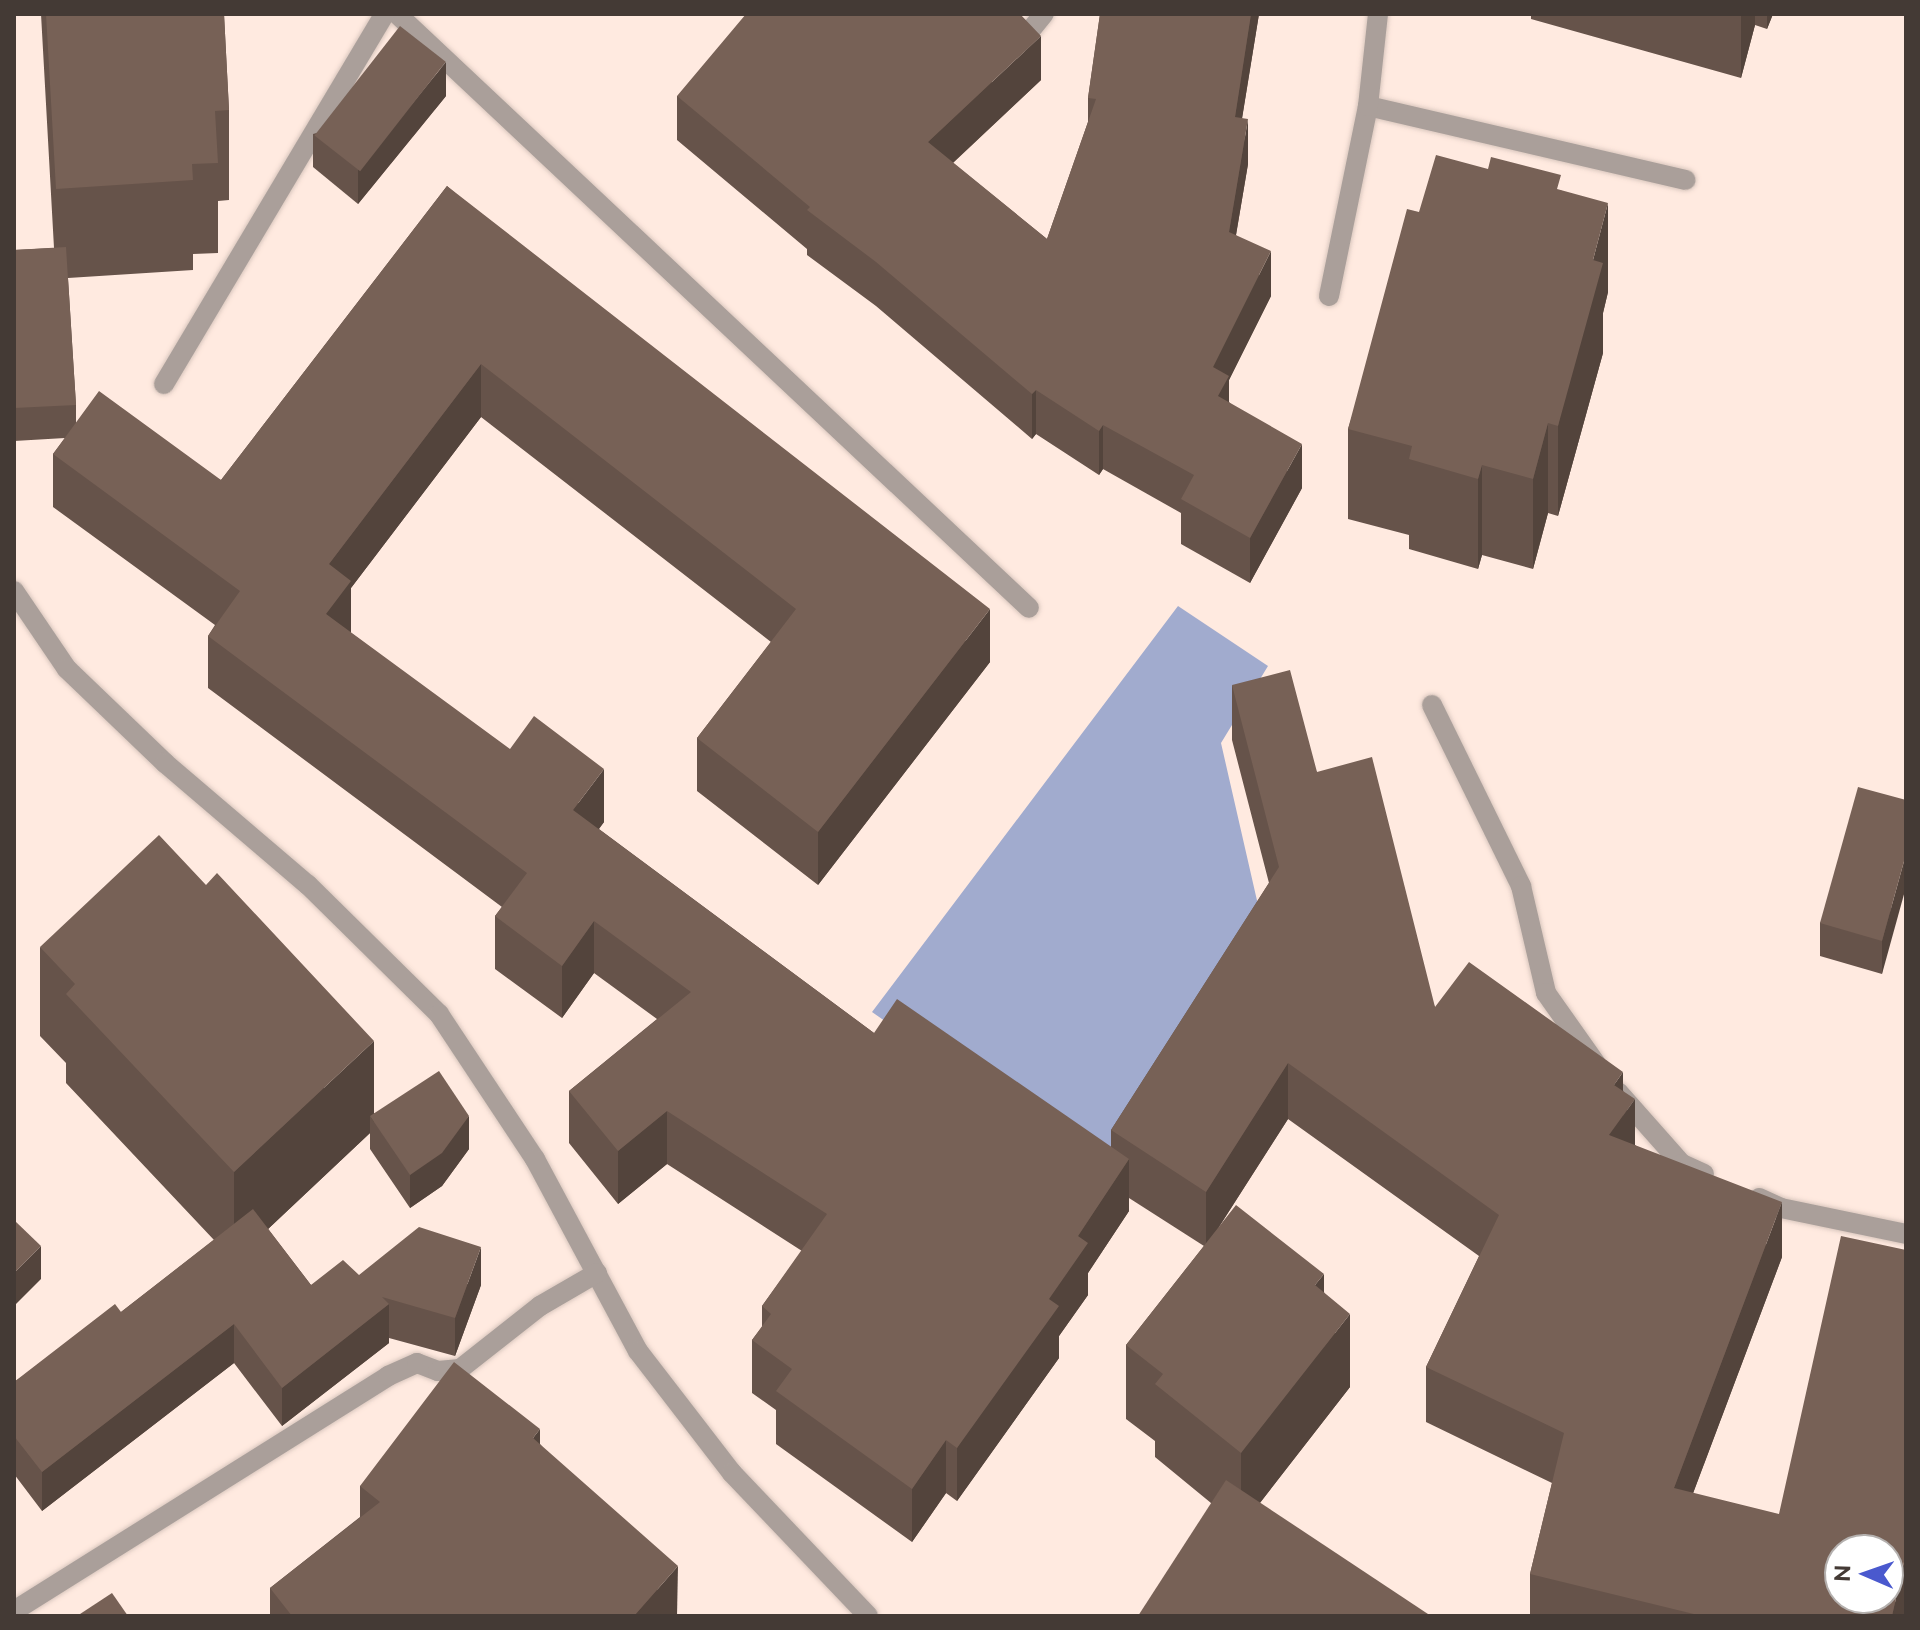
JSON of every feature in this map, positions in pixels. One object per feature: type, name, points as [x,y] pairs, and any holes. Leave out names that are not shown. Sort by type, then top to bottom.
[{"type":"street","points":[[164,384],[385,14]]},
{"type":"street","points":[[397,14],[1029,608]]},
{"type":"street","points":[[1021,42],[1044,14]]},
{"type":"street","points":[[1329,296],[1368,106],[1378,14]]},
{"type":"street","points":[[1368,106],[1685,180]]},
{"type":"street","points":[[14,591],[67,669],[165,763],[308,885],[439,1014],[535,1159],[638,1351],[732,1473],[868,1616]]},
{"type":"street","points":[[1432,705],[1521,886],[1546,993],[1601,1072],[1682,1164],[1781,1208],[1906,1234]]},
{"type":"street","points":[[14,1611],[388,1376],[417,1363],[438,1371],[460,1369],[540,1306],[597,1273]]},
{"type":"shaded area","points":[[1178,606],[1268,666],[1221,743],[1261,918],[1105,1175],[872,1012]]},
{"type":"building","points":[[46,14],[224,14],[229,110],[215,111],[218,163],[192,164],[193,180],[56,189]]},
{"type":"building","points":[[746,14],[1020,14],[1041,36],[928,142],[1047,239],[1096,99],[1088,98],[1100,14],[1251,14],[1235,117],[1248,119],[1229,232],[1271,251],[1213,367],[1229,376],[1218,396],[1302,444],[1250,538],[1181,499],[1194,475],[1103,425],[1099,431],[1036,390],[1032,394],[876,262],[807,210],[810,207],[677,96]]},
{"type":"building","points":[[400,26],[446,62],[360,171],[314,136]]},
{"type":"building","points":[[1436,155],[1488,169],[1491,157],[1561,175],[1557,189],[1608,203],[1593,260],[1603,263],[1558,426],[1548,423],[1533,479],[1482,465],[1478,479],[1409,459],[1412,446],[1348,429],[1407,209],[1419,212]]},
{"type":"building","points":[[447,186],[990,609],[818,832],[697,738],[796,609],[481,364],[329,564],[351,581],[326,614],[510,749],[534,716],[604,769],[573,810],[874,1033],[897,999],[1129,1159],[1078,1236],[1088,1243],[1049,1299],[1059,1306],[957,1448],[946,1440],[912,1489],[776,1391],[792,1369],[752,1340],[771,1314],[762,1306],[827,1214],[667,1111],[618,1151],[569,1091],[691,992],[594,921],[562,966],[495,916],[527,873],[208,636],[240,591],[53,454],[99,391],[221,480]]},
{"type":"building","points":[[66,247],[76,405],[14,408],[14,250]]},
{"type":"building","points":[[1290,670],[1317,772],[1372,757],[1435,1007],[1469,962],[1623,1072],[1614,1085],[1635,1099],[1609,1135],[1782,1202],[1674,1488],[1779,1514],[1841,1236],[1906,1250],[1904,1562],[1904,1534],[1824,1534],[1824,1614],[1892,1616],[1702,1616],[1530,1574],[1564,1433],[1426,1367],[1499,1215],[1288,1063],[1206,1192],[1111,1130],[1279,867],[1232,685]]},
{"type":"building","points":[[1858,787],[1906,800],[1906,854],[1882,941],[1820,923]]},
{"type":"building","points":[[159,835],[206,885],[217,873],[374,1041],[234,1172],[66,994],[75,984],[40,947]]},
{"type":"building","points":[[439,1071],[469,1116],[442,1153],[410,1175],[370,1116]]},
{"type":"building","points":[[1236,1205],[1324,1274],[1315,1285],[1350,1314],[1241,1453],[1155,1384],[1163,1374],[1126,1345]]},
{"type":"building","points":[[253,1209],[311,1285],[343,1260],[359,1275],[419,1227],[481,1247],[455,1318],[382,1297],[389,1304],[282,1388],[234,1324],[42,1472],[14,1436],[14,1382],[115,1304],[121,1312]]},
{"type":"building","points":[[14,1220],[41,1246],[14,1273]]},
{"type":"building","points":[[454,1362],[540,1429],[533,1438],[678,1566],[634,1616],[292,1616],[270,1588],[380,1502],[360,1486]]},
{"type":"building","points":[[1226,1480],[1431,1616],[1138,1616]]},
{"type":"building","points":[[112,1593],[128,1616],[77,1616]]}]
